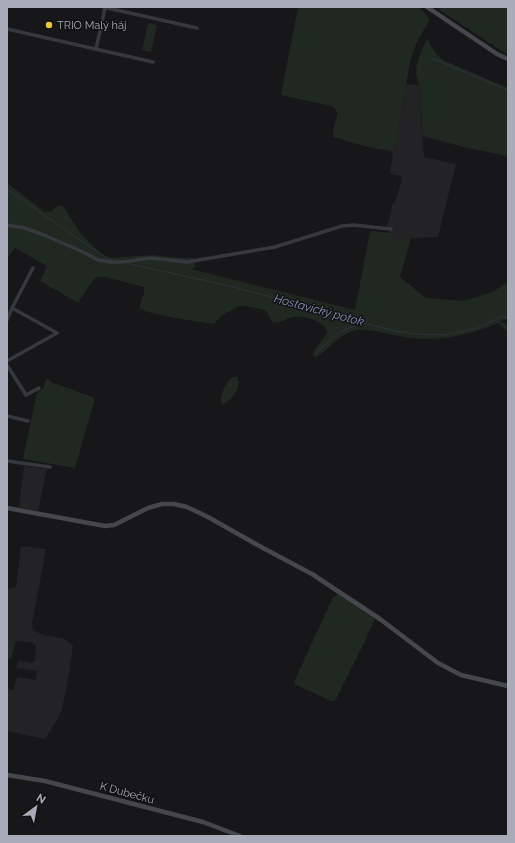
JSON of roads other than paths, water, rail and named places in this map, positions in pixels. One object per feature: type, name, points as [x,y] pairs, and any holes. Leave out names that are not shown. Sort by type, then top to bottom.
[{"type":"street","points":[[96,49],[104,7],[198,28]]},
{"type":"street","points":[[427,7],[497,54],[508,59]]},
{"type":"street","points":[[7,29],[154,62]]},
{"type":"street","points":[[7,225],[24,228],[76,249],[98,260],[110,262],[123,262],[151,258],[187,262],[275,247],[342,226],[353,225],[391,229]]},
{"type":"street","points":[[7,320],[33,268]]},
{"type":"street","points":[[7,361],[57,333],[12,308]]},
{"type":"street","points":[[7,365],[26,395],[40,388]]},
{"type":"street","points":[[7,416],[28,421]]},
{"type":"street","points":[[7,461],[50,467]]},
{"type":"street","points":[[7,508],[101,526],[110,526],[148,508],[162,504],[174,504],[187,507],[208,517],[318,578],[380,619],[438,663],[461,675],[508,686]]},
{"type":"street","name":"K Dubečku","points":[[7,775],[45,781],[181,816],[210,824],[240,836]]},
{"type":"waterway","points":[[431,58],[508,90]]},
{"type":"waterway","name":"Hostavický potok","points":[[7,189],[108,259],[112,260]]},
{"type":"waterway","name":"Hostavický potok","points":[[130,264],[234,287],[395,331],[443,335],[478,328],[503,316],[508,319]]},
{"type":"waterway","points":[[316,353],[336,335],[346,329],[364,323]]},
{"type":"place","name":"TRIO Malý háj","points":[[49,25]]}]
